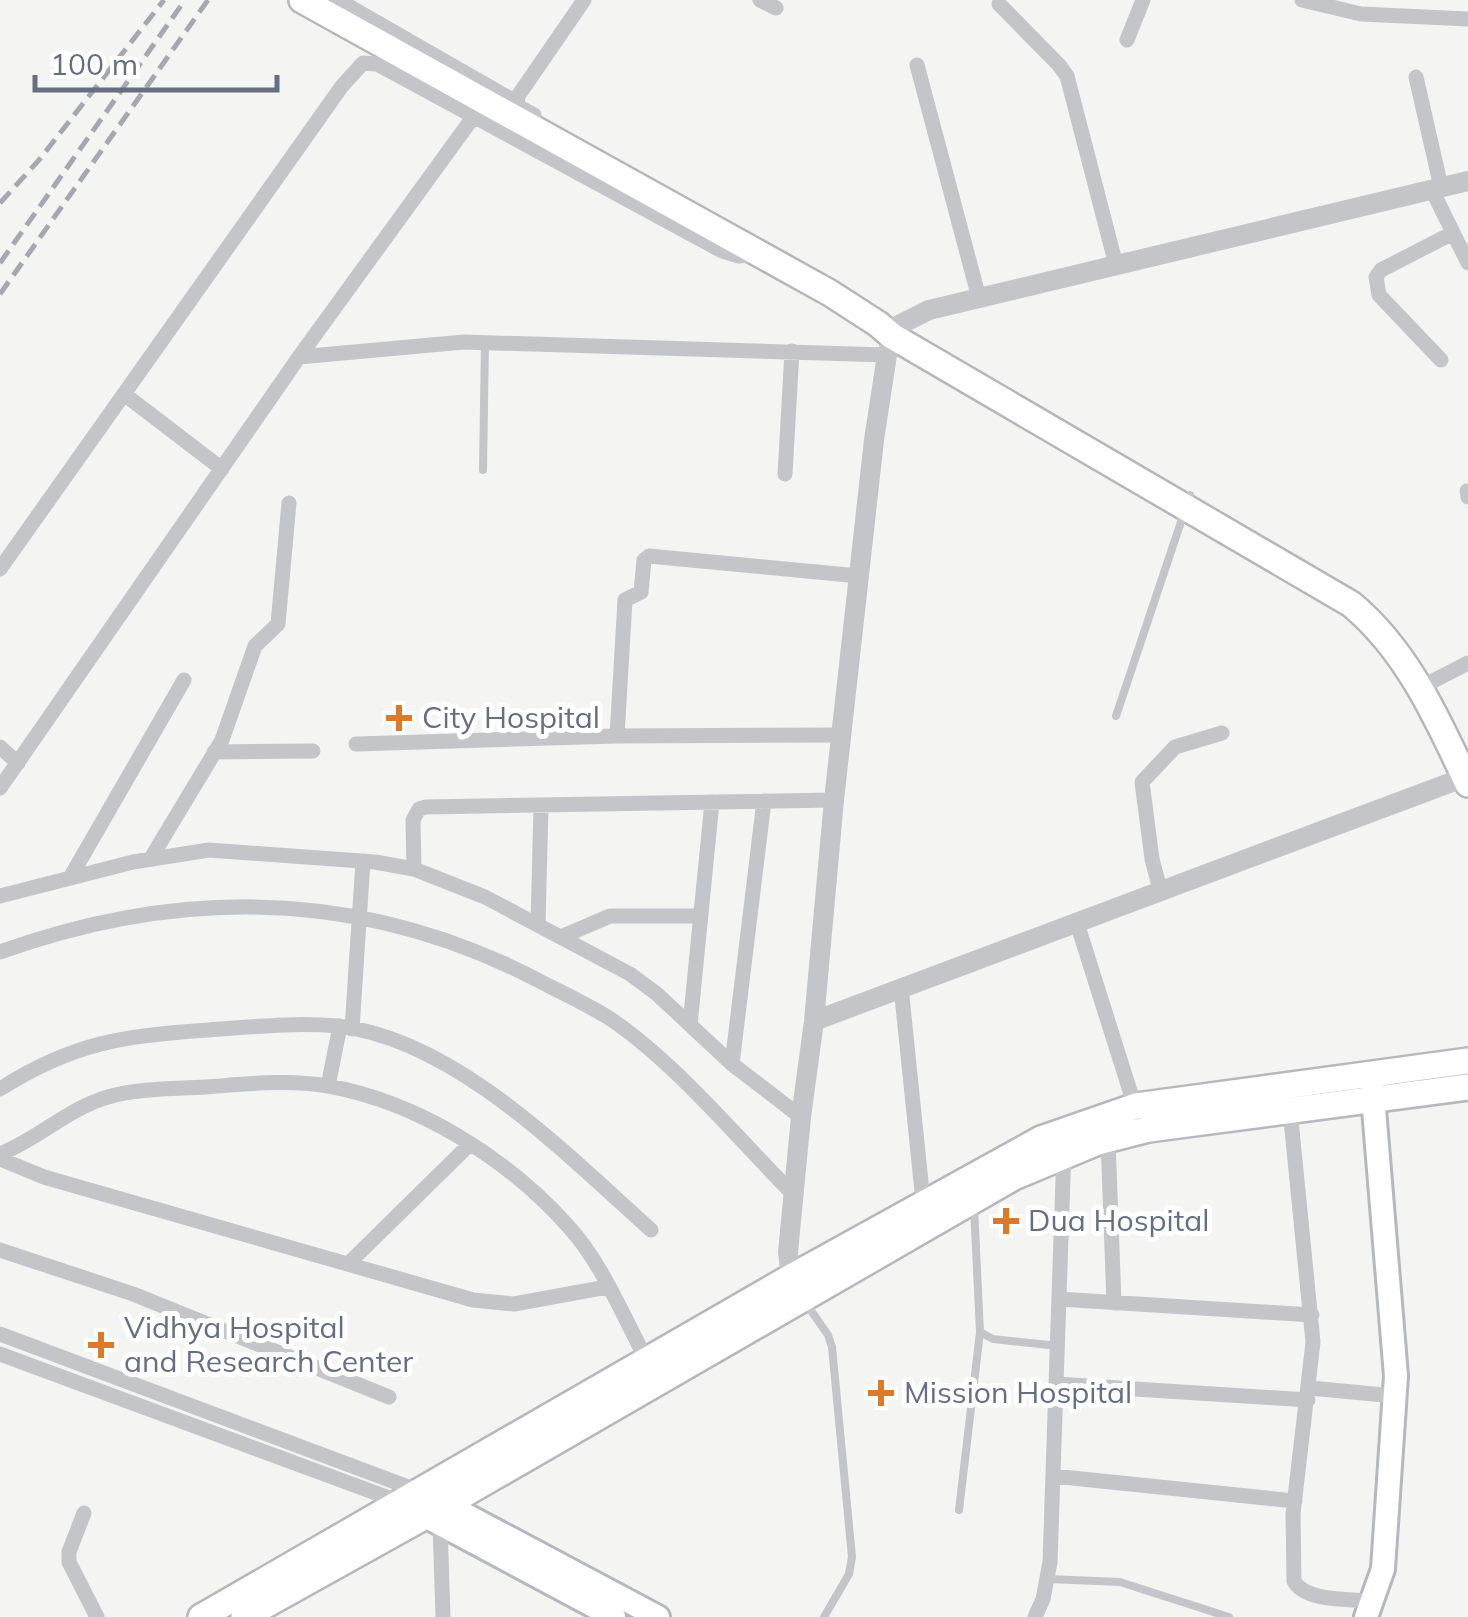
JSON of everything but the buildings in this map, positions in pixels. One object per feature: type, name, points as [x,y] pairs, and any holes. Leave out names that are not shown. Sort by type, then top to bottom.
[{"type":"main road","points":[[302,0],[759,254],[888,336],[1373,602],[1387,615],[1431,682],[1467,772]]},
{"type":"main road","points":[[1188,500],[1365,615],[1420,688],[1467,772]]},
{"type":"main road","points":[[1249,1104],[1290,1110],[1468,1062]]},
{"type":"main road","points":[[1369,1609],[1384,1569],[1396,1376],[1372,1087]]},
{"type":"main road","points":[[244,1617],[410,1496],[653,1371],[966,1192],[1062,1143],[1138,1119],[1372,1087],[1468,1087]]},
{"type":"main road","points":[[1062,1143],[1108,1139],[1138,1119]]},
{"type":"main road","points":[[201,1617],[438,1515],[653,1371]]},
{"type":"main road","points":[[410,1496],[614,1617]]},
{"type":"main road","points":[[438,1515],[658,1617]]},
{"type":"street","points":[[338,0],[729,224],[759,254]]},
{"type":"street","points":[[516,102],[584,0]]},
{"type":"street","points":[[760,0],[776,8]]},
{"type":"street","points":[[1127,40],[1144,0]]},
{"type":"street","points":[[1302,0],[1360,14],[1468,19]]},
{"type":"street","points":[[999,4],[1059,65],[1072,89],[1116,265]]},
{"type":"street","points":[[0,569],[357,67],[364,63],[377,64],[722,251],[739,256],[759,254]]},
{"type":"street","points":[[917,66],[979,298]]},
{"type":"street","points":[[1416,77],[1437,189],[1468,263]]},
{"type":"street","points":[[0,788],[299,357],[474,116]]},
{"type":"street","points":[[299,357],[452,342],[792,351],[888,336],[928,310],[1468,181]]},
{"type":"street","points":[[1441,360],[1378,295],[1376,278],[1381,270],[1453,233]]},
{"type":"street","points":[[796,1287],[788,1252],[801,1116],[888,336]]},
{"type":"street","points":[[785,474],[792,351]]},
{"type":"street","points":[[124,394],[222,469]]},
{"type":"street","points":[[151,858],[226,731],[254,646],[278,624],[289,503]]},
{"type":"street","points":[[617,736],[625,600],[641,592],[644,560],[649,556],[859,576]]},
{"type":"street","points":[[1431,682],[1468,663]]},
{"type":"street","points":[[71,876],[184,680]]},
{"type":"street","points":[[1160,893],[1142,782],[1175,747],[1222,734]]},
{"type":"street","points":[[356,744],[617,736],[842,735]]},
{"type":"street","points":[[0,747],[18,763]]},
{"type":"street","points":[[214,752],[313,751]]},
{"type":"street","points":[[814,1021],[1160,893],[1467,772]]},
{"type":"street","points":[[414,869],[413,820],[419,809],[834,800]]},
{"type":"street","points":[[732,1064],[764,801]]},
{"type":"street","points":[[690,1025],[712,802]]},
{"type":"street","points":[[538,925],[541,805]]},
{"type":"street","points":[[0,896],[151,858],[209,850],[363,860],[414,869],[451,881],[630,974],[732,1064],[801,1116]]},
{"type":"street","points":[[328,1086],[346,1028],[363,860]]},
{"type":"street","points":[[0,952],[78,926],[166,910],[273,906],[396,923],[505,962],[608,1018],[656,1056],[795,1196]]},
{"type":"street","points":[[561,937],[610,916],[701,916]]},
{"type":"street","points":[[1076,923],[1138,1119]]},
{"type":"street","points":[[900,987],[926,1216]]},
{"type":"street","points":[[0,1088],[66,1054],[109,1039],[252,1027],[346,1028],[408,1044],[498,1099],[536,1127],[651,1230]]},
{"type":"street","points":[[0,1156],[84,1107],[122,1094],[286,1082],[328,1086],[396,1107],[488,1156],[571,1228],[653,1371]]},
{"type":"street","points":[[1290,1110],[1312,1315],[1309,1394],[1292,1544],[1297,1588],[1369,1609]]},
{"type":"street","points":[[1108,1139],[1114,1303]]},
{"type":"street","points":[[1035,1617],[1048,1579],[1060,1300],[1062,1143]]},
{"type":"street","points":[[348,1264],[470,1144]]},
{"type":"street","points":[[0,1156],[44,1177],[474,1300],[502,1304],[606,1287]]},
{"type":"street","points":[[0,1250],[133,1294],[389,1397]]},
{"type":"street","points":[[1060,1300],[1312,1315]]},
{"type":"street","points":[[0,1334],[410,1496]]},
{"type":"street","points":[[0,1354],[166,1416],[410,1496]]},
{"type":"street","points":[[70,1380],[75,1362]]},
{"type":"street","points":[[1056,1384],[1395,1396]]},
{"type":"street","points":[[166,1416],[172,1399]]},
{"type":"street","points":[[1053,1476],[1295,1502]]},
{"type":"street","points":[[84,1513],[69,1562],[98,1617]]},
{"type":"street","points":[[438,1515],[444,1617]]},
{"type":"lane","points":[[483,470],[485,342]]},
{"type":"lane","points":[[1116,716],[1188,500]]},
{"type":"lane","points":[[960,1510],[980,1332],[977,1218],[966,1192]]},
{"type":"lane","points":[[796,1287],[828,1335],[832,1348],[852,1557],[850,1574],[824,1617]]},
{"type":"lane","points":[[980,1332],[993,1339],[1058,1346]]},
{"type":"lane","points":[[1048,1579],[1120,1582],[1229,1617]]},
{"type":"railway","points":[[0,203],[39,160],[164,0]]},
{"type":"railway","points":[[0,263],[185,0]]},
{"type":"railway","points":[[0,294],[208,0]]},
{"type":"place","name":"City Hospital","points":[[399,718]]},
{"type":"place","name":"Dua Hospital","points":[[1006,1221]]},
{"type":"place","name":"Vidhya Hospital and Research Center","points":[[101,1345]]},
{"type":"place","name":"Mission Hospital","points":[[881,1393]]}]
